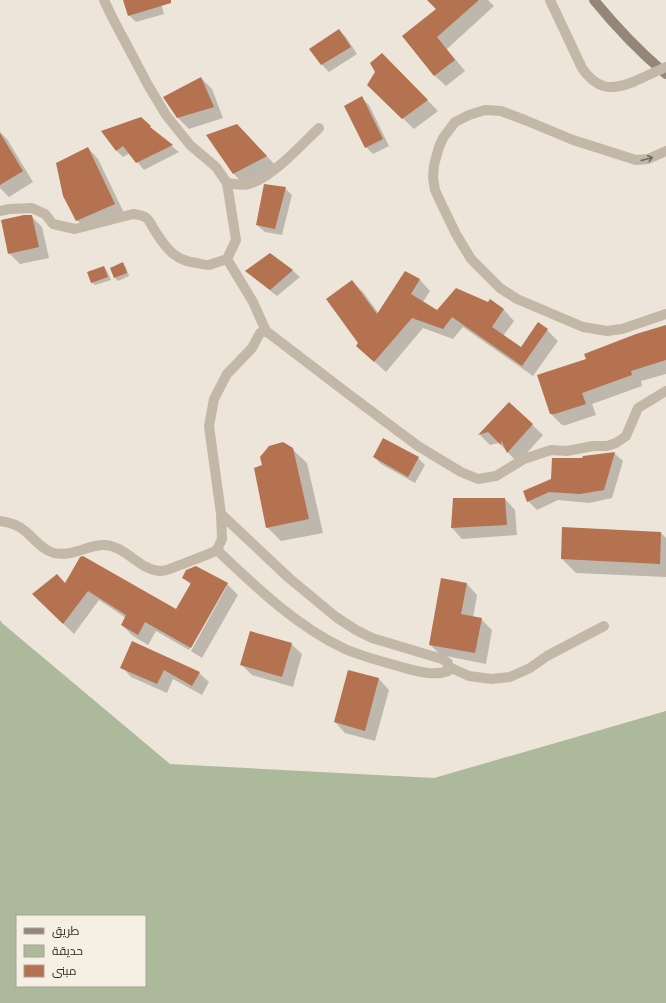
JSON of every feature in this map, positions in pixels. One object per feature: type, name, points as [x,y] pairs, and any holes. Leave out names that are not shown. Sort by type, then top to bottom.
[{"type":"main road","points":[[594,0],[643,55],[666,74]]},
{"type":"street","points":[[0,211],[32,208],[45,214],[54,224],[75,229],[133,214],[142,215],[149,220],[159,237],[175,257],[190,262],[208,265],[227,259],[236,240],[227,183],[216,167],[190,145],[166,115],[148,85],[104,0]]},
{"type":"street","points":[[550,0],[582,68],[589,79],[605,87],[623,86],[666,67]]},
{"type":"street","points":[[666,151],[642,161],[627,158],[573,140],[501,111],[485,110],[469,115],[455,122],[443,138],[439,147],[434,165],[433,178],[435,190],[441,203],[456,234],[471,259],[500,288],[517,299],[583,327],[607,331],[622,330],[666,314]]},
{"type":"street","points":[[227,183],[248,184],[263,177],[279,166],[319,128]]},
{"type":"street","points":[[227,259],[253,302],[266,331],[418,446],[461,472],[478,479],[496,476],[524,459],[551,450],[567,451],[593,446],[606,446],[616,443],[626,436],[638,408],[666,391]]},
{"type":"street","points":[[0,521],[10,522],[25,531],[37,543],[53,553],[66,554],[102,545],[114,546],[140,563],[153,570],[160,571],[202,557],[217,550],[222,539],[221,514],[209,426],[214,399],[227,374],[252,348],[260,334],[266,331]]},
{"type":"street","points":[[221,514],[289,578],[336,617],[372,638],[442,659],[448,663],[449,667],[469,676],[491,679],[510,677],[530,668],[547,656],[604,626]]},
{"type":"street","points":[[217,550],[280,607],[305,626],[346,650],[404,668],[425,672],[443,673],[448,671],[449,667]]},
{"type":"green space","points":[[0,620],[170,764],[434,778],[666,711],[666,1003],[0,1003]]},
{"type":"building","points":[[123,0],[171,0],[171,3],[128,16]]},
{"type":"building","points":[[427,0],[479,0],[437,37],[455,60],[434,76],[402,36],[436,9]]},
{"type":"building","points":[[339,29],[351,47],[321,65],[309,49]]},
{"type":"building","points":[[382,53],[428,100],[402,119],[367,85],[375,72],[370,63]]},
{"type":"building","points":[[201,77],[214,107],[177,118],[163,97]]},
{"type":"building","points":[[362,96],[383,139],[365,148],[344,106]]},
{"type":"building","points":[[141,117],[151,126],[150,127],[173,145],[136,163],[123,146],[116,151],[101,131]]},
{"type":"building","points":[[237,124],[267,156],[233,174],[206,135]]},
{"type":"building","points":[[0,133],[23,171],[0,185]]},
{"type":"building","points":[[88,147],[115,204],[76,221],[63,196],[56,163]]},
{"type":"building","points":[[264,184],[286,187],[275,229],[256,225]]},
{"type":"building","points":[[24,215],[32,215],[39,247],[8,254],[1,220]]},
{"type":"building","points":[[270,253],[293,270],[270,290],[245,271]]},
{"type":"building","points":[[123,262],[127,273],[114,278],[110,268]]},
{"type":"building","points":[[104,266],[108,277],[91,283],[87,272]]},
{"type":"building","points":[[405,271],[420,279],[411,294],[437,310],[456,288],[488,302],[490,299],[504,309],[492,327],[521,347],[538,322],[548,329],[522,366],[452,317],[443,329],[412,318],[374,362],[356,346],[358,343],[326,299],[352,280],[377,314]]},
{"type":"building","points":[[666,325],[666,360],[631,371],[632,375],[582,393],[586,404],[555,414],[550,414],[537,375],[586,359],[584,354],[636,334]]},
{"type":"building","points":[[509,402],[533,424],[507,453],[501,440],[501,445],[488,432],[478,435]]},
{"type":"building","points":[[383,438],[419,457],[408,477],[373,457]]},
{"type":"building","points":[[283,442],[293,448],[309,519],[266,528],[254,468],[262,465],[260,457],[269,446]]},
{"type":"building","points":[[615,452],[604,490],[580,494],[549,492],[527,502],[523,491],[551,479],[552,458],[582,458],[583,456]]},
{"type":"building","points":[[453,498],[505,498],[507,525],[451,528]]},
{"type":"building","points":[[562,527],[661,532],[660,564],[561,559]]},
{"type":"building","points":[[83,556],[176,609],[191,583],[182,578],[186,570],[196,566],[228,583],[191,648],[145,622],[138,635],[121,625],[126,615],[88,591],[63,624],[32,594],[57,574],[65,583],[80,557]]},
{"type":"building","points":[[441,578],[467,583],[461,614],[482,618],[475,653],[429,645]]},
{"type":"building","points":[[250,631],[292,643],[282,677],[240,665]]},
{"type":"building","points":[[132,641],[200,672],[192,686],[164,670],[157,684],[120,668]]},
{"type":"building","points":[[348,670],[379,678],[365,731],[334,722]]}]
